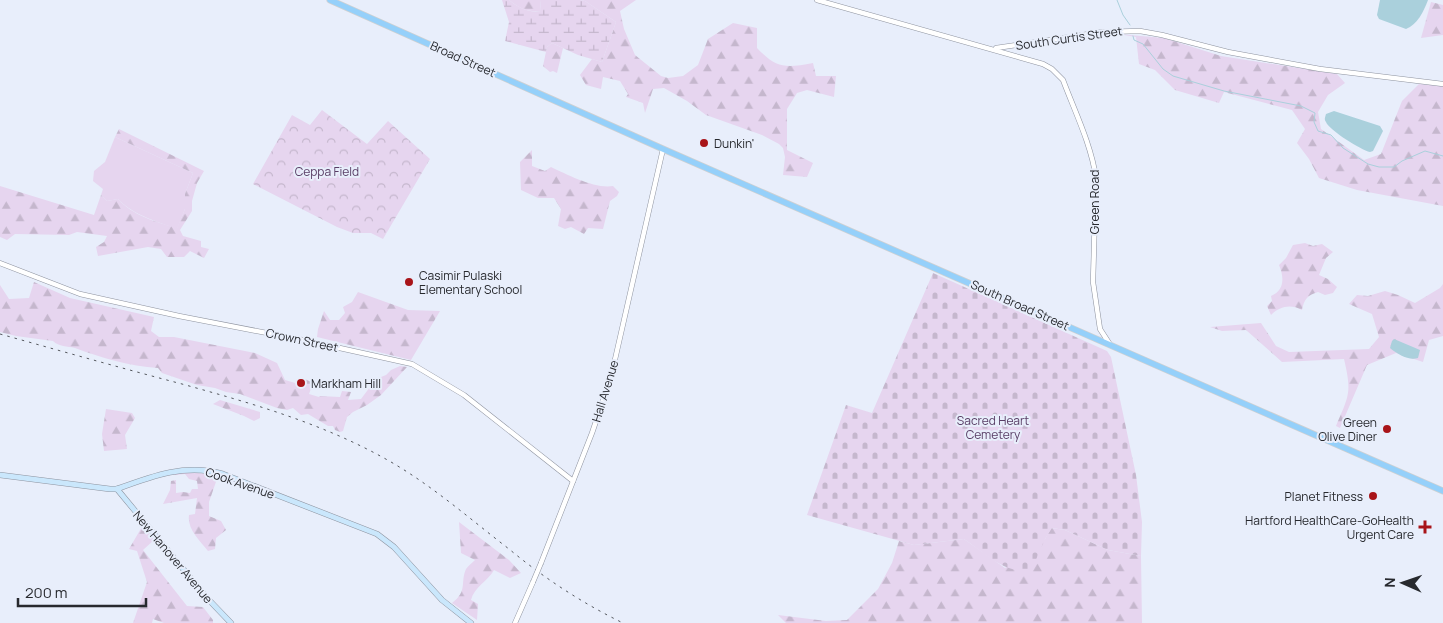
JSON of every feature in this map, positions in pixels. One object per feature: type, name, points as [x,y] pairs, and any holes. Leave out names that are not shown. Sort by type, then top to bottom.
[{"type":"main road","name":"Broad Street","points":[[330,0],[596,118]]},
{"type":"main road","name":"South Broad Street","points":[[596,118],[1443,491]]},
{"type":"main road","name":"Cook Avenue","points":[[0,475],[103,489],[117,489],[184,469],[214,471],[369,530],[385,539],[442,600],[471,623]]},
{"type":"main road","name":"New Hanover Avenue","points":[[117,489],[208,599],[231,623]]},
{"type":"street","name":"South Curtis Street","points":[[817,0],[994,49],[1102,32],[1140,31],[1228,52],[1320,69],[1443,84]]},
{"type":"street","name":"Green Road","points":[[994,49],[1043,64],[1052,69],[1063,80],[1095,169],[1093,282],[1100,329],[1109,344]]},
{"type":"street","name":"Hall Avenue","points":[[515,623],[541,563],[592,433],[611,377],[663,149]]},
{"type":"street","name":"Crown Street","points":[[0,263],[80,294],[412,364],[464,395],[573,481]]},
{"type":"green space","points":[[502,0],[509,0],[524,9],[532,11],[541,11],[540,0],[585,1],[616,22],[602,62],[578,55],[552,43],[547,47],[546,52],[505,41],[509,22]]},
{"type":"green space","points":[[509,0],[540,0],[541,11],[524,9]]},
{"type":"green space","points":[[580,0],[636,0],[620,11],[624,29],[635,55],[661,76],[668,78],[683,76],[698,65],[708,39],[733,23],[757,28],[757,48],[770,60],[789,66],[813,63],[816,76],[836,76],[834,97],[807,90],[797,93],[787,109],[787,150],[813,163],[807,177],[783,175],[785,157],[783,148],[779,144],[762,135],[706,115],[687,101],[664,88],[653,89],[645,113],[643,103],[626,97],[628,94],[620,81],[603,77],[601,89],[586,85],[580,75],[592,59],[602,62],[616,22],[585,1]]},
{"type":"green space","points":[[1431,2],[1443,5],[1443,35],[1421,38]]},
{"type":"green space","points":[[1118,34],[1164,38],[1221,56],[1337,74],[1345,83],[1328,95],[1318,112],[1321,129],[1364,160],[1381,154],[1402,101],[1419,84],[1443,86],[1443,206],[1357,190],[1319,178],[1309,159],[1297,143],[1305,129],[1292,110],[1224,92],[1219,103],[1175,90],[1155,70],[1139,64],[1136,37]]},
{"type":"green space","points":[[552,43],[563,48],[557,73],[550,72],[543,66],[547,47]]},
{"type":"green space","name":"Ceppa Field","points":[[322,110],[367,144],[388,121],[430,159],[383,239],[371,233],[353,233],[337,227],[253,184],[292,115],[310,125]]},
{"type":"green space","points":[[119,129],[204,171],[197,183],[192,201],[192,211],[180,230],[183,236],[201,241],[201,247],[209,249],[204,258],[190,251],[184,257],[167,257],[161,249],[148,247],[98,256],[96,247],[104,242],[107,236],[77,232],[69,235],[15,234],[7,240],[0,237],[0,186],[94,215],[101,195],[107,201],[118,199],[137,214],[177,228],[185,209],[185,194],[193,173],[115,137]]},
{"type":"green space","points":[[115,137],[193,173],[185,194],[185,209],[177,229],[138,213],[118,199],[107,201],[101,195],[103,189],[93,181],[94,171],[105,162]]},
{"type":"green space","points":[[532,150],[532,166],[545,171],[551,167],[590,183],[613,186],[619,192],[610,201],[603,229],[588,228],[584,234],[571,227],[565,229],[558,226],[561,209],[554,198],[538,198],[521,190],[520,162]]},
{"type":"green space","points":[[1305,243],[1313,246],[1322,244],[1333,252],[1326,258],[1319,275],[1328,279],[1337,287],[1333,293],[1325,295],[1318,292],[1309,296],[1305,300],[1302,310],[1286,307],[1271,315],[1267,306],[1272,301],[1271,296],[1279,290],[1282,283],[1279,265],[1286,258],[1293,245]]},
{"type":"green space","name":"Sacred Heart Cemetery","points":[[933,273],[1107,351],[1111,357],[1136,475],[1142,522],[1141,556],[1108,550],[1065,530],[1052,528],[1031,571],[1021,571],[1003,566],[964,539],[914,545],[807,515],[846,405],[872,413]]},
{"type":"green space","points":[[34,282],[70,298],[154,317],[151,331],[159,337],[174,337],[255,353],[277,363],[285,380],[302,385],[305,379],[313,383],[309,394],[319,397],[340,397],[342,391],[351,392],[348,400],[361,399],[376,379],[400,366],[407,367],[381,395],[347,417],[343,431],[340,432],[335,430],[333,426],[328,426],[308,414],[301,415],[293,408],[287,410],[277,408],[240,394],[197,385],[162,373],[158,368],[116,361],[60,345],[53,341],[0,332],[0,285],[9,299],[29,298]]},
{"type":"green space","points":[[1443,284],[1443,336],[1429,340],[1423,362],[1396,353],[1367,365],[1340,428],[1336,426],[1348,394],[1348,379],[1344,359],[1282,362],[1246,330],[1222,331],[1210,327],[1261,323],[1276,346],[1289,352],[1369,349],[1379,337],[1372,314],[1349,304],[1357,295],[1368,296],[1385,291],[1415,303],[1440,288]]},
{"type":"green space","points":[[358,292],[408,310],[440,311],[411,360],[317,337],[324,311],[330,320],[339,320],[345,313],[343,307],[352,302]]},
{"type":"green space","points":[[220,400],[260,412],[260,418],[254,421],[213,404]]},
{"type":"green space","points":[[106,409],[132,413],[135,418],[125,435],[127,449],[104,451],[102,434]]},
{"type":"green space","points":[[191,472],[218,476],[209,502],[209,516],[221,521],[226,530],[216,538],[215,549],[208,551],[194,534],[190,525],[189,515],[195,514],[197,498],[163,504],[170,490],[171,481],[176,480],[176,493],[190,493],[192,489],[198,489],[197,481],[189,479],[185,474],[175,475],[175,473]]},
{"type":"green space","points":[[459,522],[509,560],[521,573],[510,578],[494,570],[475,591],[471,600],[478,604],[477,620],[452,603],[457,599],[462,590],[466,569],[475,560],[461,553]]},
{"type":"green space","points":[[143,525],[154,540],[143,550],[187,606],[203,607],[213,620],[213,623],[164,623],[153,619],[152,623],[133,623],[147,582],[137,551],[129,549]]},
{"type":"green space","points":[[1051,528],[1065,530],[1108,550],[1141,556],[1142,623],[786,623],[778,615],[826,621],[847,620],[878,589],[892,563],[899,541],[914,545],[964,539],[1005,568],[1045,539]]},
{"type":"water","points":[[1380,0],[1428,0],[1417,21],[1406,29],[1379,19],[1377,15]]},
{"type":"water","points":[[1334,111],[1380,126],[1383,131],[1373,151],[1370,152],[1353,144],[1328,126],[1325,120],[1326,114]]},
{"type":"water","points":[[1394,339],[1420,350],[1418,358],[1407,358],[1390,348]]},
{"type":"waterway","points":[[1117,0],[1123,15],[1130,25]]},
{"type":"waterway","points":[[1133,36],[1134,40],[1143,44],[1163,69],[1173,76],[1224,91],[1301,106],[1315,113],[1314,122],[1318,131],[1331,135],[1343,148],[1368,164],[1379,167],[1394,167],[1402,161],[1425,151],[1443,156]]},
{"type":"railway","points":[[0,334],[236,399],[289,416],[341,437],[407,472],[550,580],[623,623]]},
{"type":"place","name":"Dunkin'","points":[[704,143]]},
{"type":"place","name":"Casimir Pulaski Elementary School","points":[[409,282]]},
{"type":"place","name":"Markham Hill","points":[[301,383]]},
{"type":"place","name":"Green Olive Diner","points":[[1387,429]]},
{"type":"place","name":"Planet Fitness","points":[[1373,496]]},
{"type":"place","name":"Hartford HealthCare-GoHealth Urgent Care","points":[[1425,527]]}]
